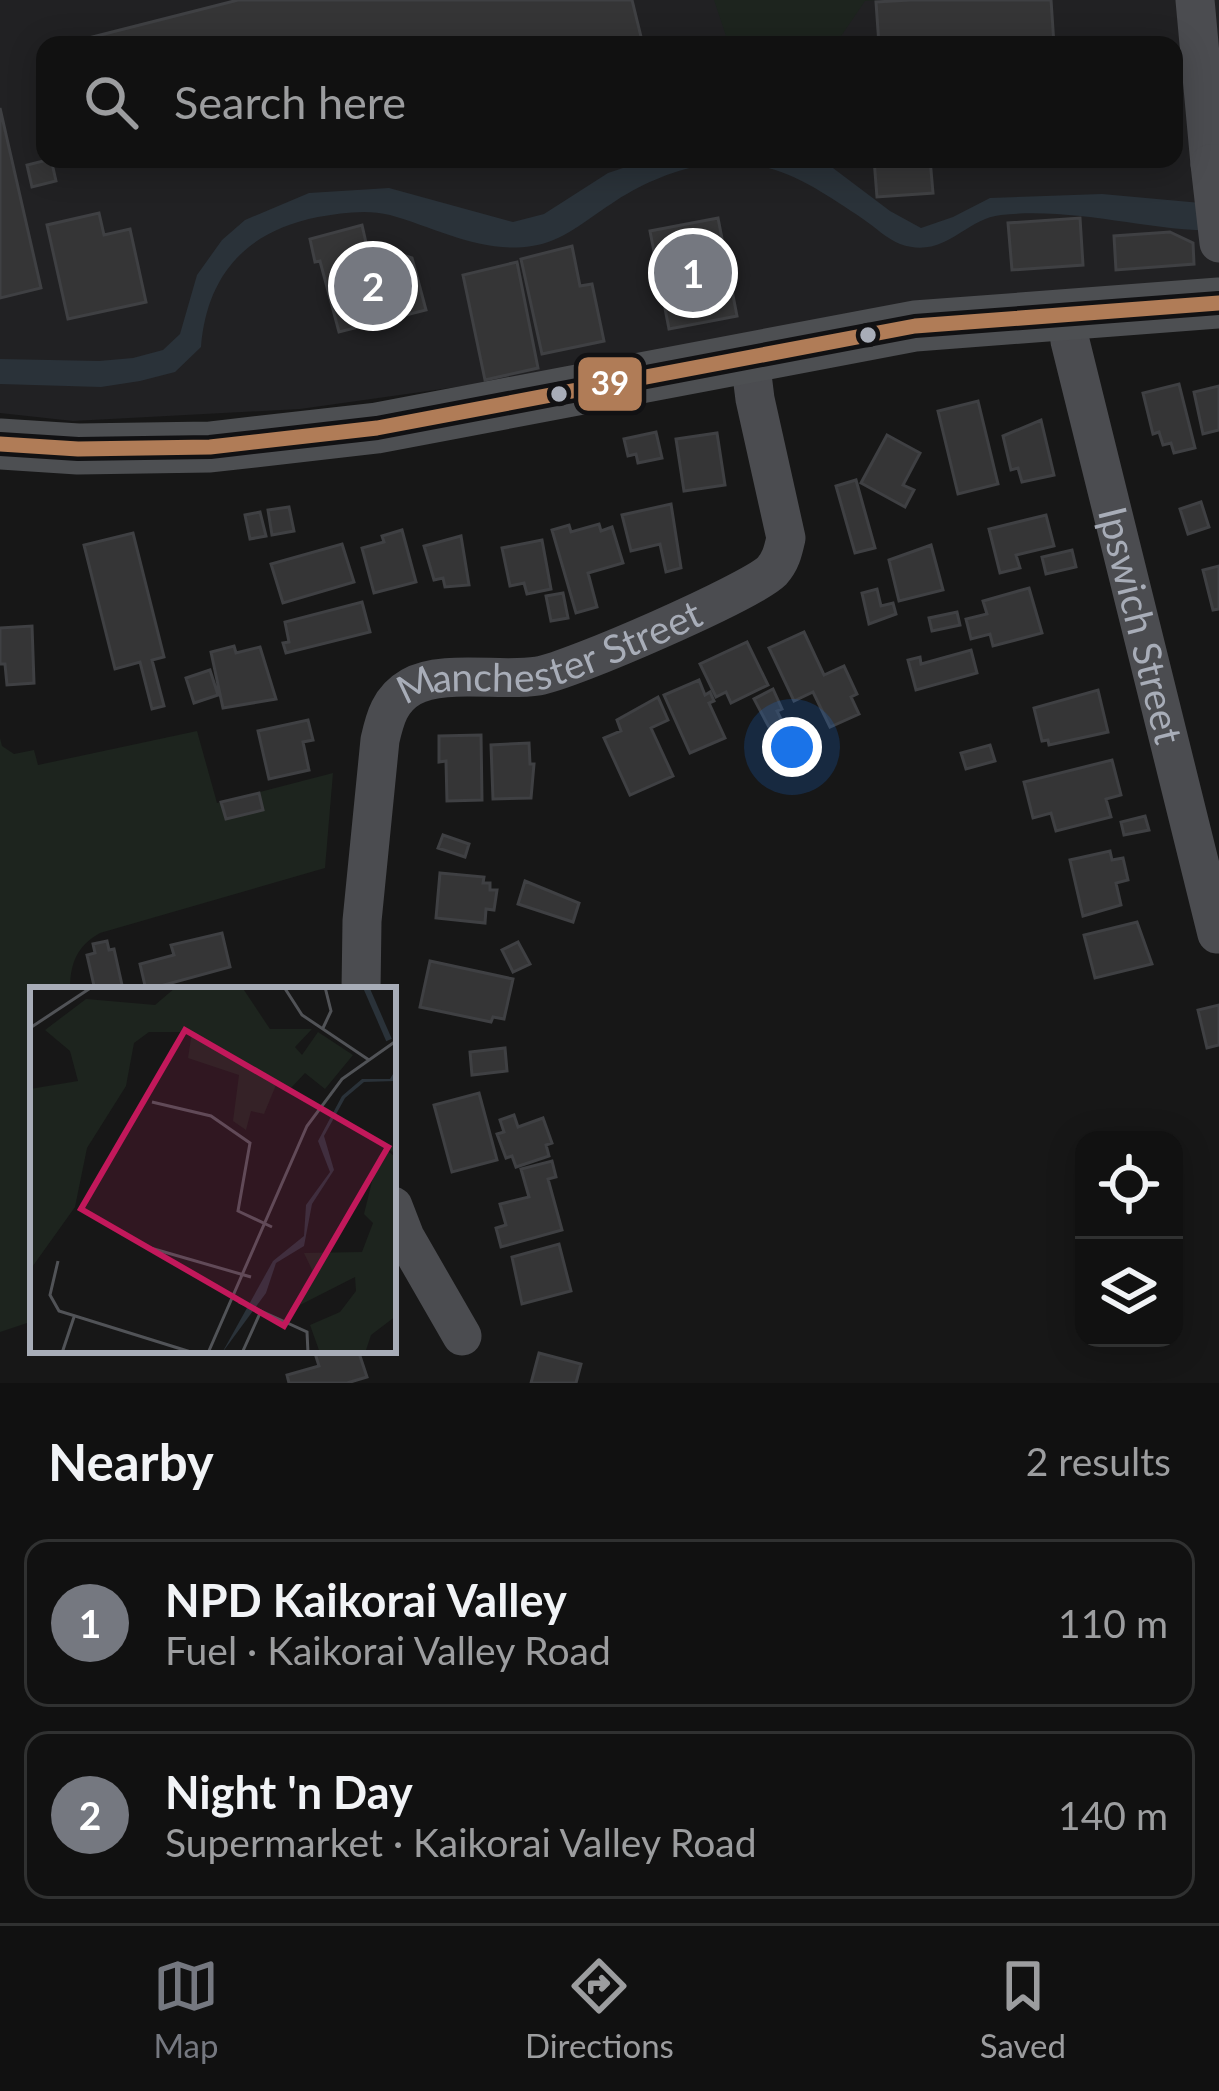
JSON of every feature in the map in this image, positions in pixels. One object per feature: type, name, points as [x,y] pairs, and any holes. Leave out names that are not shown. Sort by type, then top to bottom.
[{"type":"main road","points":[[0,444],[78,449],[210,447],[377,428],[753,372],[854,363],[1219,303]]},
{"type":"main road","points":[[1068,327],[1219,332]]},
{"type":"main road","points":[[0,470],[128,474],[341,458],[753,372]]},
{"type":"street","points":[[1195,0],[1216,202]]},
{"type":"street","name":"Ipswich Street","points":[[1068,327],[1217,934]]},
{"type":"street","name":"Manchester Street","points":[[362,987],[362,921],[386,713],[410,687],[429,679],[512,679],[576,665],[769,574],[781,560],[786,538],[753,372]]},
{"type":"street","points":[[396,1214],[462,1336]]},
{"type":"shaded area","points":[[0,0],[1219,0],[1219,300],[853,331],[300,409],[73,421],[0,413]]},
{"type":"shaded area","points":[[714,0],[876,0],[865,1],[841,36],[726,36]]},
{"type":"shaded area","points":[[623,168],[692,168],[643,185],[564,235],[532,246],[477,243],[372,212],[293,224],[251,245],[235,260],[212,298],[201,347],[175,372],[101,387],[0,384],[0,359],[99,361],[163,350],[180,334],[197,275],[222,240],[245,220],[309,193],[389,188],[513,222],[544,214]]},
{"type":"shaded area","points":[[769,168],[833,168],[921,228],[990,198],[1102,194],[1201,203],[1219,231],[1029,213],[988,218],[942,243],[916,248],[895,242],[789,175]]},
{"type":"shaded area","points":[[197,731],[217,803],[333,773],[325,868],[100,933],[76,956],[70,987],[30,987],[30,1322],[0,1332],[0,738],[2,746],[14,754],[34,750],[38,765]]},
{"type":"building","points":[[238,0],[632,0],[641,36],[96,36]]},
{"type":"building","points":[[1051,0],[1053,36],[878,36],[876,2]]},
{"type":"building","points":[[0,108],[41,288],[0,298]]},
{"type":"building","points":[[27,165],[53,168],[56,181],[32,187]]},
{"type":"building","points":[[875,168],[931,168],[933,193],[877,197]]},
{"type":"building","points":[[99,213],[104,235],[130,229],[146,302],[68,319],[47,225]]},
{"type":"building","points":[[718,218],[737,316],[669,329],[650,231]]},
{"type":"building","points":[[1080,218],[1083,265],[1012,270],[1008,223]]},
{"type":"building","points":[[362,225],[369,256],[391,251],[412,258],[426,310],[339,332],[310,239]]},
{"type":"building","points":[[1170,232],[1193,243],[1194,264],[1116,270],[1114,236]]},
{"type":"building","points":[[572,246],[580,286],[592,284],[604,341],[542,354],[521,259]]},
{"type":"building","points":[[517,262],[538,368],[485,380],[463,275]]},
{"type":"building","points":[[1179,384],[1195,448],[1174,453],[1171,443],[1163,445],[1159,432],[1153,434],[1143,393]]},
{"type":"building","points":[[1219,386],[1219,430],[1203,434],[1194,392]]},
{"type":"building","points":[[978,401],[998,484],[958,494],[938,411]]},
{"type":"building","points":[[1041,420],[1054,475],[1022,482],[1018,468],[1011,470],[1003,436]]},
{"type":"building","points":[[656,432],[662,458],[638,463],[636,454],[628,456],[624,439]]},
{"type":"building","points":[[717,433],[725,485],[684,491],[676,439]]},
{"type":"building","points":[[887,435],[920,453],[903,485],[914,490],[905,507],[861,483]]},
{"type":"building","points":[[856,480],[875,548],[855,553],[836,486]]},
{"type":"building","points":[[1201,502],[1209,527],[1188,534],[1180,509]]},
{"type":"building","points":[[671,504],[681,568],[666,572],[660,544],[631,551],[622,515]]},
{"type":"building","points":[[289,507],[294,531],[272,535],[268,510]]},
{"type":"building","points":[[260,512],[266,536],[250,539],[245,515]]},
{"type":"building","points":[[1046,515],[1054,546],[1016,555],[1020,568],[1000,573],[989,529]]},
{"type":"building","points":[[599,524],[601,531],[612,527],[623,563],[588,573],[597,607],[576,613],[552,530],[569,525],[571,532]]},
{"type":"building","points":[[402,530],[416,582],[374,593],[362,548]]},
{"type":"building","points":[[133,533],[164,657],[152,660],[164,706],[152,709],[140,662],[115,669],[84,545]]},
{"type":"building","points":[[461,536],[469,585],[445,587],[443,578],[434,580],[424,546]]},
{"type":"building","points":[[542,540],[551,589],[527,594],[524,583],[510,586],[502,548]]},
{"type":"building","points":[[342,544],[354,582],[283,603],[271,564]]},
{"type":"building","points":[[931,545],[943,590],[899,601],[889,560]]},
{"type":"building","points":[[1072,550],[1076,567],[1046,574],[1042,557]]},
{"type":"building","points":[[1219,566],[1219,609],[1213,610],[1203,570]]},
{"type":"building","points":[[1029,588],[1042,633],[993,646],[990,634],[971,639],[966,619],[987,614],[983,601]]},
{"type":"building","points":[[877,589],[881,606],[893,603],[896,614],[869,624],[862,593]]},
{"type":"building","points":[[563,593],[568,618],[551,621],[546,596]]},
{"type":"building","points":[[362,602],[370,632],[286,653],[285,622]]},
{"type":"building","points":[[957,612],[960,625],[932,631],[929,618]]},
{"type":"building","points":[[32,626],[34,683],[7,685],[5,664],[0,664],[0,628]]},
{"type":"building","points":[[804,632],[824,675],[844,666],[857,694],[851,697],[859,714],[830,727],[813,692],[794,701],[769,648]]},
{"type":"building","points":[[747,642],[768,685],[731,703],[726,692],[716,697],[700,664]]},
{"type":"building","points":[[234,646],[236,653],[260,647],[276,699],[223,708],[211,652]]},
{"type":"building","points":[[971,650],[977,673],[916,690],[908,660],[920,657],[921,664]]},
{"type":"building","points":[[210,670],[218,695],[194,703],[186,678]]},
{"type":"building","points":[[699,680],[705,695],[710,692],[714,701],[709,703],[725,738],[690,753],[664,695]]},
{"type":"building","points":[[773,689],[782,709],[777,711],[799,755],[787,761],[754,699]]},
{"type":"building","points":[[1098,690],[1108,732],[1049,745],[1048,740],[1042,741],[1034,708]]},
{"type":"building","points":[[658,697],[668,720],[651,728],[673,776],[630,795],[604,738],[621,731],[617,720]]},
{"type":"building","points":[[308,720],[313,740],[303,742],[309,770],[269,779],[258,731]]},
{"type":"building","points":[[481,735],[482,800],[447,801],[446,761],[439,762],[439,736]]},
{"type":"building","points":[[529,743],[530,764],[534,764],[531,798],[493,799],[491,745]]},
{"type":"building","points":[[990,745],[995,761],[966,769],[961,753]]},
{"type":"building","points":[[1112,760],[1121,795],[1106,799],[1111,817],[1056,831],[1051,813],[1033,818],[1024,782]]},
{"type":"building","points":[[259,793],[263,810],[226,819],[221,802]]},
{"type":"building","points":[[1145,816],[1149,830],[1124,835],[1121,822]]},
{"type":"building","points":[[443,835],[469,844],[465,857],[438,848]]},
{"type":"building","points":[[1110,851],[1112,860],[1123,858],[1128,880],[1116,883],[1121,905],[1083,916],[1070,860]]},
{"type":"building","points":[[440,873],[484,877],[490,890],[497,890],[494,910],[486,909],[485,923],[436,918]]},
{"type":"building","points":[[525,881],[579,903],[573,922],[518,904]]},
{"type":"building","points":[[1137,922],[1152,964],[1095,978],[1084,935]]},
{"type":"building","points":[[222,933],[230,967],[145,987],[140,964],[174,955],[171,945]]},
{"type":"building","points":[[107,941],[109,950],[114,949],[122,985],[94,987],[87,955],[95,953],[93,944]]},
{"type":"building","points":[[518,942],[530,964],[513,972],[502,950]]},
{"type":"building","points":[[430,961],[513,979],[504,1019],[493,1017],[491,1022],[420,1007]]},
{"type":"building","points":[[1219,1005],[1219,1045],[1207,1048],[1198,1010]]},
{"type":"building","points":[[505,1048],[507,1071],[472,1075],[470,1052]]},
{"type":"building","points":[[479,1093],[497,1160],[452,1172],[434,1105]]},
{"type":"building","points":[[514,1115],[518,1127],[543,1118],[552,1143],[546,1145],[549,1156],[516,1167],[512,1156],[506,1158],[497,1134],[504,1132],[500,1120]]},
{"type":"building","points":[[552,1161],[556,1177],[548,1179],[562,1230],[501,1247],[496,1228],[506,1225],[500,1204],[529,1197],[521,1169]]},
{"type":"building","points":[[559,1244],[571,1291],[522,1304],[512,1257]]},
{"type":"building","points":[[315,1353],[359,1353],[367,1377],[347,1383],[289,1383],[287,1375],[319,1366]]},
{"type":"building","points":[[539,1353],[581,1364],[576,1383],[531,1383]]},
{"type":"transit line","name":"39","points":[[0,444],[78,449],[210,447],[377,428],[915,326],[1219,303]]},
{"type":"place","name":"NPD Kaikorai Valley","points":[[693,273]]},
{"type":"place","name":"Night 'n Day","points":[[373,286]]}]
